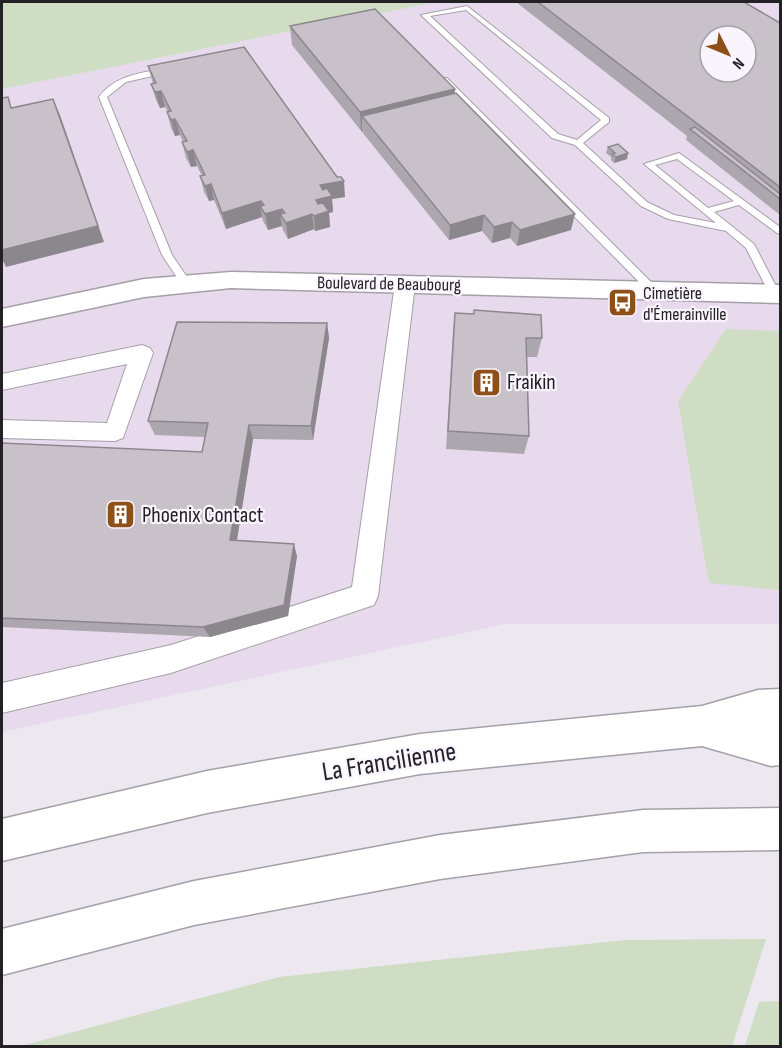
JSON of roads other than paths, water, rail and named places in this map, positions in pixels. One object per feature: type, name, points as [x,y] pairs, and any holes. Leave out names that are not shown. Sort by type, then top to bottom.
[{"type":"main road","name":"Boulevard de Beaubourg","points":[[2,318],[144,288],[231,280],[778,294]]},
{"type":"main road","points":[[702,726],[758,709],[780,708]]},
{"type":"main road","name":"La Francilienne","points":[[2,840],[207,792],[420,754],[702,726],[771,746],[780,745]]},
{"type":"main road","points":[[2,952],[194,903],[440,857],[643,831],[780,829]]},
{"type":"street","points":[[2,698],[171,659],[364,596],[405,284]]},
{"type":"street","points":[[2,382],[142,353],[115,432],[2,429]]},
{"type":"lane","points":[[578,143],[606,120],[467,8],[425,15],[555,136],[578,143],[644,204],[672,217],[729,229]]},
{"type":"lane","points":[[175,68],[121,81],[107,91],[103,97],[168,255],[186,283]]},
{"type":"lane","points":[[434,71],[652,290]]},
{"type":"lane","points":[[778,294],[750,246],[648,164],[679,156],[780,231]]},
{"type":"lane","points":[[706,211],[741,202]]},
{"type":"place","name":"Cimetière d'Émerainville","points":[[622,303]]},
{"type":"place","name":"Fraikin","points":[[486,382]]},
{"type":"place","name":"Phoenix Contact","points":[[121,515]]}]
